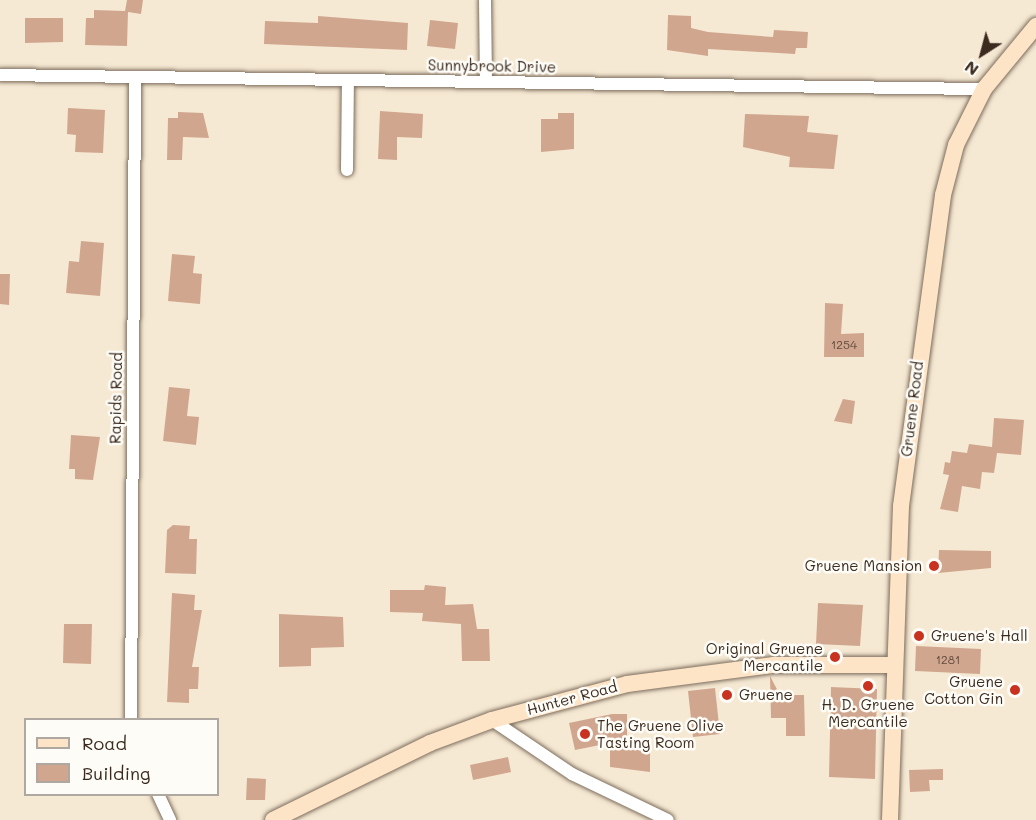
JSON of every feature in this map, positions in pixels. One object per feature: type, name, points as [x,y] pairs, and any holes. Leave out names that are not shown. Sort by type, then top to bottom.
[{"type":"street","points":[[485,0],[486,81]]},
{"type":"street","name":"Gruene Road","points":[[890,820],[901,506],[927,285],[951,163],[984,89],[1036,26]]},
{"type":"street","name":"Sunnybrook Drive","points":[[0,75],[984,89]]},
{"type":"street","name":"Rapids Road","points":[[130,718],[135,78]]},
{"type":"street","points":[[347,170],[348,80]]},
{"type":"street","name":"Hunter Road","points":[[273,820],[430,743],[492,720],[672,676],[774,665],[894,664]]},
{"type":"street","points":[[492,720],[572,774],[668,820]]},
{"type":"street","points":[[158,796],[170,820]]},
{"type":"building","points":[[127,0],[143,0],[141,14],[128,12],[127,46],[85,45],[86,18],[94,18],[94,10],[125,11]]},
{"type":"building","points":[[668,15],[691,16],[691,28],[708,32],[773,37],[774,30],[808,32],[807,48],[796,48],[795,54],[708,49],[708,56],[667,50]]},
{"type":"building","points":[[318,16],[408,23],[407,50],[264,44],[265,21],[318,23]]},
{"type":"building","points":[[25,18],[63,18],[63,42],[25,43]]},
{"type":"building","points":[[430,20],[458,23],[455,49],[427,46]]},
{"type":"building","points":[[68,108],[105,110],[103,153],[75,152],[76,135],[67,134]]},
{"type":"building","points":[[380,111],[423,114],[422,138],[397,137],[397,160],[378,159]]},
{"type":"building","points":[[178,112],[203,113],[209,138],[183,137],[182,160],[167,160],[168,118],[178,118]]},
{"type":"building","points":[[558,113],[574,113],[574,149],[541,152],[541,119],[558,119]]},
{"type":"building","points":[[745,114],[809,116],[807,132],[838,135],[834,169],[789,167],[790,157],[743,147]]},
{"type":"building","points":[[81,241],[104,243],[100,296],[66,293],[69,261],[79,262]]},
{"type":"building","points":[[172,254],[195,256],[193,273],[202,274],[200,304],[168,301]]},
{"type":"building","points":[[0,274],[10,274],[9,305],[0,304]]},
{"type":"building","points":[[825,303],[843,304],[841,334],[864,333],[864,357],[824,357]]},
{"type":"building","points":[[169,387],[190,389],[187,416],[199,417],[196,445],[163,441]]},
{"type":"building","points":[[843,399],[855,401],[852,424],[834,421]]},
{"type":"building","points":[[994,418],[1024,420],[1021,455],[997,453],[994,473],[982,472],[980,489],[962,486],[958,512],[940,509],[949,475],[943,474],[945,462],[950,463],[952,451],[967,453],[969,444],[992,447]]},
{"type":"building","points":[[71,435],[100,437],[93,480],[75,479],[75,469],[69,469]]},
{"type":"building","points":[[173,525],[190,526],[189,539],[197,539],[196,574],[165,573],[167,530]]},
{"type":"building","points":[[939,550],[991,551],[991,568],[938,573]]},
{"type":"building","points":[[425,585],[446,587],[445,605],[473,604],[477,629],[489,629],[490,661],[462,661],[461,624],[422,621],[423,613],[390,612],[390,590],[424,590]]},
{"type":"building","points":[[172,593],[195,595],[194,610],[202,610],[192,667],[199,667],[198,689],[189,689],[189,703],[167,702]]},
{"type":"building","points":[[818,603],[863,605],[860,646],[816,644]]},
{"type":"building","points":[[279,614],[343,617],[344,647],[311,648],[311,666],[279,667]]},
{"type":"building","points":[[64,624],[92,624],[91,664],[63,663]]},
{"type":"building","points":[[916,646],[981,649],[980,674],[915,671]]},
{"type":"building","points":[[770,676],[780,695],[804,695],[805,736],[786,736],[786,718],[771,718]]},
{"type":"building","points":[[831,687],[877,689],[875,779],[829,777]]},
{"type":"building","points":[[715,688],[720,734],[693,737],[688,691]]},
{"type":"building","points":[[612,714],[627,714],[627,743],[650,744],[650,772],[610,767],[610,743],[575,750],[569,723]]},
{"type":"building","points":[[508,757],[511,772],[473,780],[470,765]]},
{"type":"building","points":[[943,769],[943,780],[929,780],[930,791],[910,792],[909,770]]},
{"type":"building","points":[[247,778],[266,779],[265,800],[246,800]]},
{"type":"place","name":"Gruene Mansion","points":[[934,566]]},
{"type":"place","name":"Gruene's Hall","points":[[919,636]]},
{"type":"place","name":"Original Gruene Mercantile","points":[[835,657]]},
{"type":"place","name":"H. D. Gruene Mercantile","points":[[868,686]]},
{"type":"place","name":"Gruene Cotton Gin","points":[[1015,690]]},
{"type":"place","name":"Gruene","points":[[727,695]]},
{"type":"place","name":"The Gruene Olive Tasting Room","points":[[585,734]]}]
